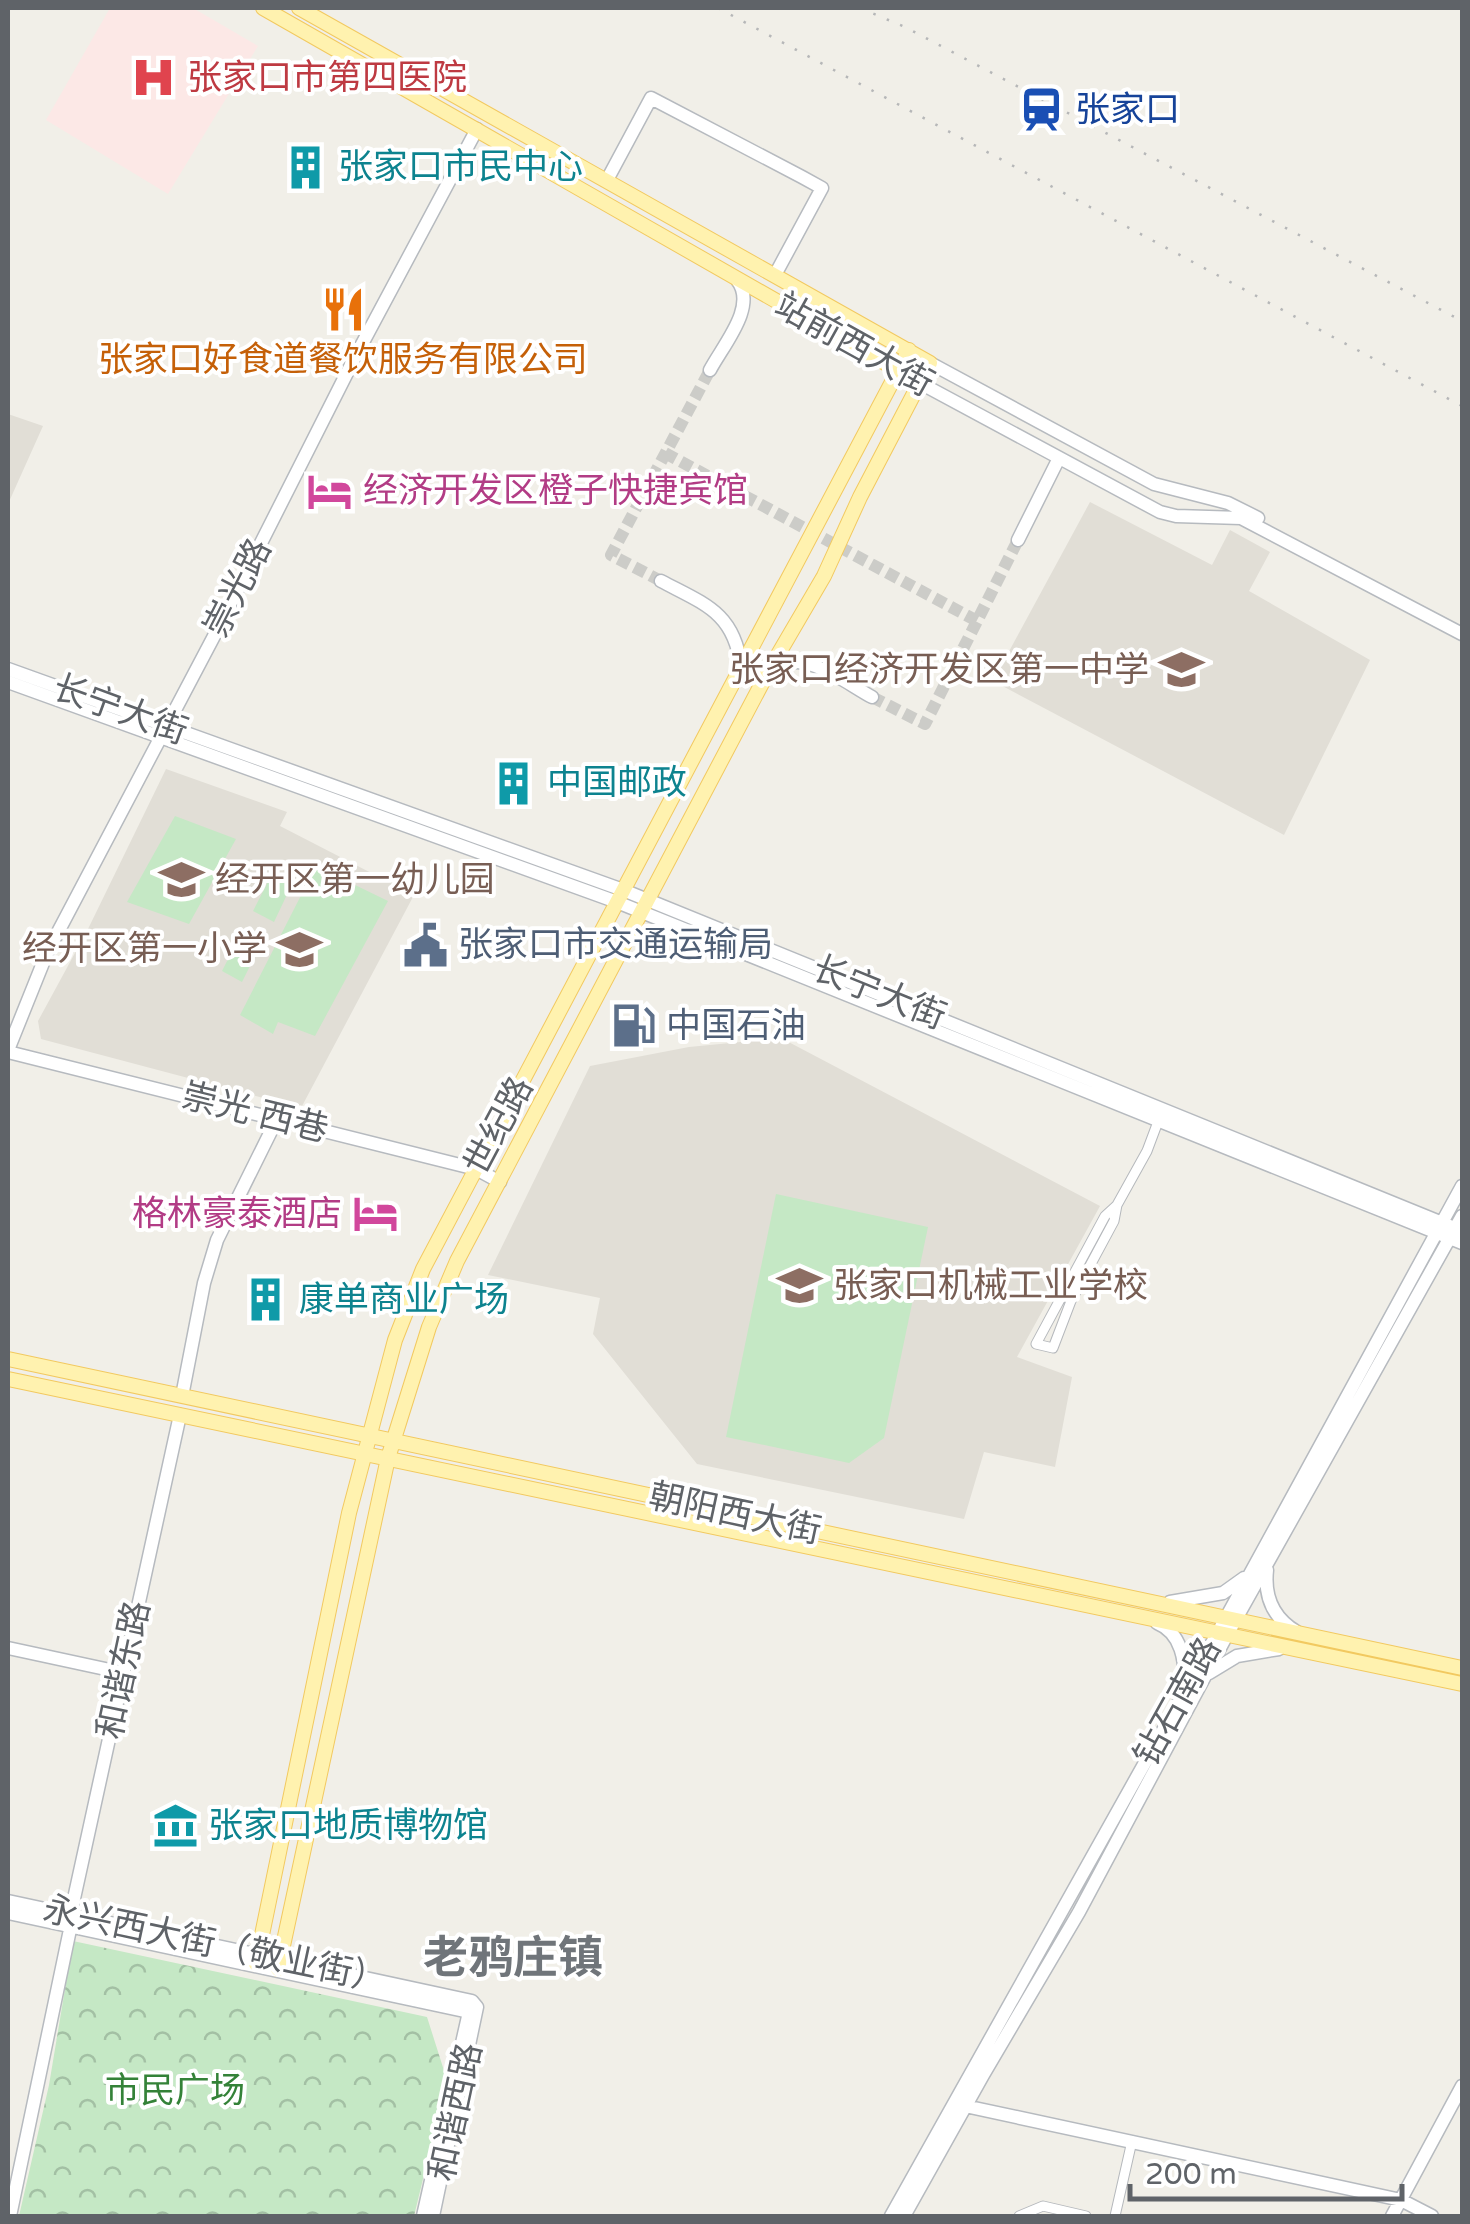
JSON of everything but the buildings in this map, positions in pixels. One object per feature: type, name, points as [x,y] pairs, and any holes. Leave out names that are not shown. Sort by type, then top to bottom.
[{"type":"main road","name":"站前西大街","points":[[263,8],[920,383],[1160,512],[1241,518],[1275,530]]},
{"type":"main road","name":"站前西大街","points":[[299,8],[930,363],[1154,484],[1237,506],[1462,631]]},
{"type":"main road","points":[[607,180],[651,98],[822,188],[775,275]]},
{"type":"main road","name":"崇光路","points":[[8,1051],[47,953],[476,129]]},
{"type":"main road","points":[[667,239],[678,220]]},
{"type":"main road","points":[[710,370],[744,306],[744,289],[736,278]]},
{"type":"main road","name":"世纪路","points":[[256,1959],[368,1436],[395,1340],[416,1286],[909,350]]},
{"type":"main road","name":"世纪路","points":[[279,1963],[388,1458],[441,1296],[762,684],[824,576],[930,363]]},
{"type":"main road","points":[[1018,540],[1059,458]]},
{"type":"main road","points":[[841,480],[863,492]]},
{"type":"main road","points":[[660,581],[726,620],[735,634],[738,672],[762,684],[780,663],[805,662],[872,697]]},
{"type":"main road","name":"长宁大街","points":[[8,669],[163,732]]},
{"type":"main road","name":"长宁大街","points":[[8,682],[163,732],[620,896],[1453,1230]]},
{"type":"main road","name":"长宁大街","points":[[645,906],[1159,1118],[1453,1230]]},
{"type":"main road","name":"崇光 西巷","points":[[8,1051],[476,1170],[500,1182]]},
{"type":"main road","points":[[182,1396],[204,1283],[218,1240],[277,1119]]},
{"type":"main road","name":"钻石南路","points":[[891,2216],[1183,1694],[1270,1561],[1453,1230],[1462,1186]]},
{"type":"main road","name":"钻石南路","points":[[1231,1619],[1252,1569],[1453,1230]]},
{"type":"main road","name":"朝阳西大街","points":[[8,1359],[1462,1668]]},
{"type":"main road","name":"朝阳西大街","points":[[8,1379],[1462,1684]]},
{"type":"main road","name":"和谐东路","points":[[10,2216],[10,2187],[180,1415]]},
{"type":"main road","points":[[1270,1561],[1266,1581],[1272,1610],[1285,1626],[1299,1634]]},
{"type":"main road","points":[[1150,1602],[1189,1601],[1223,1593],[1252,1569]]},
{"type":"main road","points":[[1147,1618],[1165,1626],[1175,1636],[1185,1664],[1183,1694]]},
{"type":"main road","name":"钻石南路","points":[[904,2216],[1080,1912],[1204,1678],[1222,1634]]},
{"type":"main road","points":[[8,1648],[124,1673]]},
{"type":"main road","points":[[1204,1678],[1216,1666],[1237,1656],[1293,1649]]},
{"type":"main road","name":"永兴西大街（敬业街）","points":[[8,1901],[69,1920]]},
{"type":"main road","name":"永兴西大街（敬业街）","points":[[8,1913],[69,1920],[279,1963],[473,2010]]},
{"type":"main road","name":"和谐西路","points":[[423,2216],[473,2010]]},
{"type":"main road","name":"和谐西路","points":[[434,2216],[473,2010]]},
{"type":"main road","points":[[1392,2216],[1462,2086]]},
{"type":"main road","points":[[965,2106],[1401,2200],[1432,2216]]},
{"type":"street","points":[[1117,1205],[1105,1216],[1036,1344],[1053,1348],[1159,1118]]},
{"type":"street","points":[[1115,2216],[1132,2141]]},
{"type":"street","points":[[1019,2216],[1043,2206],[1086,2216]]},
{"type":"shaded area","name":"张家口市第四医院","points":[[110,8],[193,8],[258,46],[168,194],[46,120]]},
{"type":"shaded area","points":[[8,414],[43,426],[8,504]]},
{"type":"shaded area","name":"张家口经济开发区第一中学","points":[[1090,502],[1212,565],[1230,530],[1270,552],[1249,591],[1370,660],[1284,835],[993,681]]},
{"type":"shaded area","name":"经开区第一小学","points":[[166,769],[287,812],[280,826],[414,895],[301,1108],[41,1039],[38,1021]]},
{"type":"shaded area","name":"张家口机械工业学校","points":[[781,1038],[1100,1206],[1017,1357],[1072,1377],[1055,1467],[984,1452],[964,1519],[697,1464],[593,1334],[600,1298],[488,1275],[590,1066],[689,1047]]},
{"type":"green space","points":[[175,816],[236,839],[189,924],[127,902]]},
{"type":"green space","points":[[316,866],[388,901],[315,1036],[278,1022],[273,1034],[240,1015]]},
{"type":"green space","points":[[273,872],[293,882],[274,922],[253,911]]},
{"type":"green space","points":[[242,932],[262,942],[242,982],[222,971]]},
{"type":"green space","points":[[776,1194],[928,1227],[884,1438],[849,1463],[726,1437]]},
{"type":"green space","name":"市民广场","points":[[73,1941],[427,2017],[447,2080],[414,2216],[19,2216],[49,2085]]},
{"type":"tunnel","points":[[661,581],[611,555],[710,370]]},
{"type":"tunnel","points":[[665,453],[977,621]]},
{"type":"tunnel","points":[[872,697],[925,724],[1018,540]]},
{"type":"railway","points":[[718,8],[1462,406]]},
{"type":"railway","points":[[860,8],[905,27],[1462,321]]},
{"type":"place","name":"张家口市第四医院","points":[[154,78]]},
{"type":"place","name":"张家口","points":[[1042,110]]},
{"type":"place","name":"张家口市民中心","points":[[305,167]]},
{"type":"place","name":"张家口好食道餐饮服务有限公司","points":[[343,310]]},
{"type":"place","name":"经济开发区橙子快捷宾馆","points":[[330,491]]},
{"type":"place","name":"张家口经济开发区第一中学","points":[[1182,670]]},
{"type":"place","name":"中国邮政","points":[[514,783]]},
{"type":"place","name":"经开区第一幼儿园","points":[[182,880]]},
{"type":"place","name":"张家口市交通运输局","points":[[425,945]]},
{"type":"place","name":"经开区第一小学","points":[[300,949]]},
{"type":"place","name":"中国石油","points":[[633,1026]]},
{"type":"place","name":"格林豪泰酒店","points":[[375,1214]]},
{"type":"place","name":"张家口机械工业学校","points":[[800,1286]]},
{"type":"place","name":"康单商业广场","points":[[266,1300]]},
{"type":"place","name":"张家口地质博物馆","points":[[175,1826]]},
{"type":"district","name":"老鸦庄镇","points":[[513,1959]]}]
